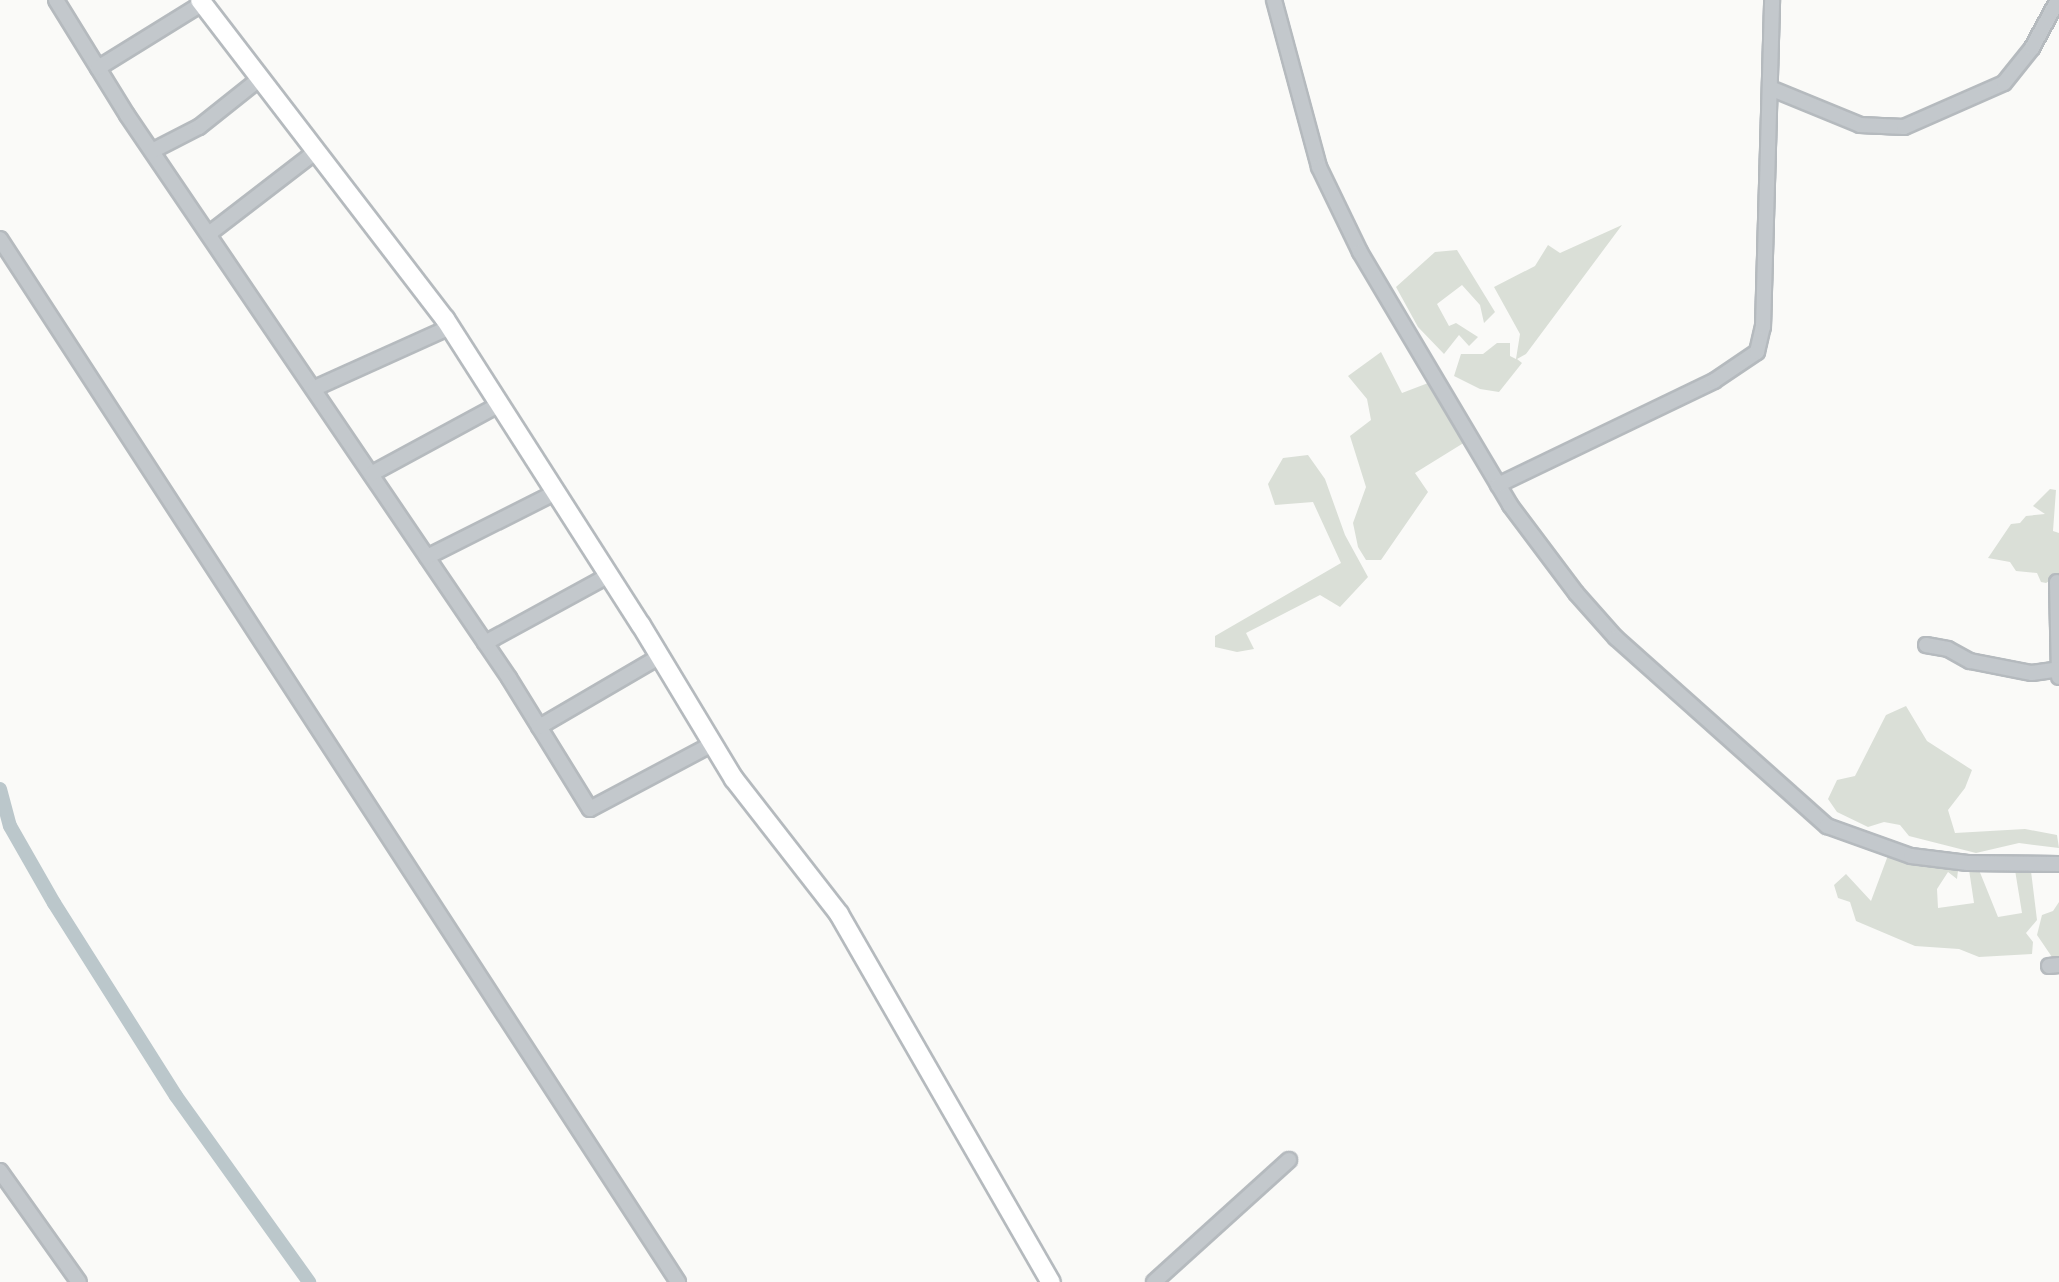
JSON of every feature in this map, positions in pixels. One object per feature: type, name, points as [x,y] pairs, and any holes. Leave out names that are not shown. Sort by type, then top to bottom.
[{"type":"main road","points":[[202,2],[258,80],[450,327],[609,575],[742,790],[839,914],[1051,1282]]},
{"type":"street","points":[[56,0],[152,151],[315,388],[485,643],[590,809],[712,744]]},
{"type":"street","points":[[1274,0],[1319,167],[1360,252],[1498,485],[1545,553],[1616,638],[1826,826],[1911,856],[1968,863],[2059,864]]},
{"type":"street","points":[[1498,485],[1714,381],[1757,352],[1763,327],[1772,0]]},
{"type":"street","points":[[1770,88],[1860,125],[1904,127],[2004,83],[2032,48],[2059,0]]},
{"type":"street","points":[[98,68],[202,2]]},
{"type":"street","points":[[152,151],[199,127],[258,80]]},
{"type":"street","points":[[210,233],[315,152]]},
{"type":"street","points":[[0,239],[678,1282]]},
{"type":"street","points":[[315,388],[450,327]]},
{"type":"street","points":[[371,474],[500,404]]},
{"type":"street","points":[[427,557],[556,492]]},
{"type":"street","points":[[485,643],[609,575]]},
{"type":"street","points":[[2057,582],[2059,677]]},
{"type":"street","points":[[1926,645],[1948,649],[1970,661],[2032,673],[2059,669]]},
{"type":"street","points":[[539,727],[659,657]]},
{"type":"street","points":[[1154,1282],[1289,1160]]},
{"type":"street","points":[[0,1171],[79,1282]]},
{"type":"shaded area","points":[[1622,225],[1526,354],[1517,359],[1522,363],[1499,392],[1480,389],[1454,376],[1461,354],[1483,354],[1497,343],[1510,343],[1510,356],[1516,359],[1520,334],[1494,287],[1535,266],[1548,245],[1560,253]]},
{"type":"shaded area","points":[[1457,250],[1495,312],[1484,323],[1480,305],[1462,285],[1437,304],[1449,326],[1456,323],[1478,337],[1469,346],[1459,335],[1444,354],[1418,327],[1396,287],[1435,252]]},
{"type":"shaded area","points":[[1381,352],[1402,393],[1436,380],[1470,439],[1415,473],[1428,492],[1381,560],[1366,560],[1358,547],[1353,523],[1366,487],[1350,436],[1371,420],[1367,399],[1348,376]]},
{"type":"shaded area","points":[[1308,455],[1325,479],[1345,535],[1368,577],[1340,607],[1320,595],[1246,633],[1254,649],[1237,652],[1215,647],[1215,636],[1341,563],[1313,502],[1275,505],[1268,484],[1283,458]]},
{"type":"shaded area","points":[[2050,489],[2056,490],[2053,531],[2059,533],[2059,575],[2046,583],[2041,582],[2037,573],[2016,571],[2010,562],[1988,558],[2011,524],[2020,523],[2026,516],[2045,514],[2033,506]]},
{"type":"shaded area","points":[[1906,706],[1927,741],[1972,770],[1965,788],[1948,810],[1955,833],[2025,829],[2057,835],[2059,848],[2019,843],[1976,853],[1909,836],[1900,825],[1884,822],[1868,827],[1837,812],[1828,799],[1837,780],[1855,776],[1886,715]]},
{"type":"shaded area","points":[[1890,850],[1959,862],[1957,879],[1948,872],[1937,889],[1938,908],[1974,903],[1968,863],[1979,870],[1998,917],[2022,913],[2015,870],[2030,863],[2037,920],[2026,933],[2033,942],[2032,954],[1979,957],[1959,949],[1915,946],[1856,921],[1850,902],[1838,898],[1834,885],[1846,874],[1871,901]]},
{"type":"shaded area","points":[[2059,902],[2059,958],[2054,960],[2037,935],[2042,915],[2053,911]]},
{"type":"waterway","points":[[0,789],[10,826],[54,903],[176,1096],[309,1282]]}]
